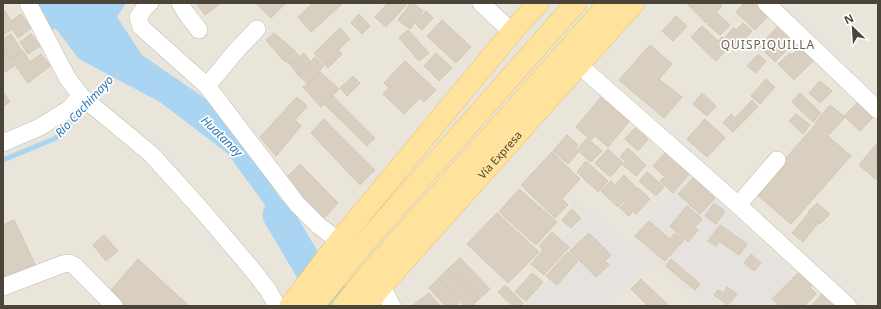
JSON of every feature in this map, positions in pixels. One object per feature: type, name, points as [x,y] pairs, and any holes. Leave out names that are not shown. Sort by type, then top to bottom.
[{"type":"main road","points":[[290,306],[337,244],[512,32],[538,3]]},
{"type":"main road","points":[[314,306],[355,254],[576,3]]},
{"type":"main road","name":"Vía Expresa","points":[[366,306],[379,281],[609,3]]},
{"type":"main road","name":"Vía Expresa","points":[[343,306],[379,281],[579,65],[634,3]]},
{"type":"street","points":[[28,3],[68,80],[81,96],[151,154],[251,268],[268,290],[277,306]]},
{"type":"street","points":[[150,3],[138,17],[141,26],[207,86],[297,204],[337,244]]},
{"type":"street","points":[[180,3],[199,30]]},
{"type":"street","points":[[482,3],[512,32]]},
{"type":"street","points":[[766,3],[878,110]]},
{"type":"street","points":[[207,86],[256,29]]},
{"type":"street","points":[[579,65],[848,306]]},
{"type":"street","points":[[3,144],[40,127],[69,108],[81,96]]},
{"type":"street","points":[[738,206],[777,160]]},
{"type":"street","points":[[3,287],[63,264],[70,263],[75,266],[114,306]]},
{"type":"street","points":[[379,281],[392,306]]},
{"type":"shaded area","points":[[3,3],[878,3],[878,306],[3,306]]},
{"type":"shaded area","points":[[692,174],[765,249],[792,268],[784,306],[698,306],[632,237]]},
{"type":"shaded area","points":[[574,199],[652,263],[606,306],[526,306],[559,268],[550,254],[585,217],[571,203]]},
{"type":"water","points":[[57,3],[126,3],[117,17],[142,55],[219,108],[318,254],[362,306],[339,306],[227,153],[160,102],[79,59],[46,16]]},
{"type":"building","points":[[196,3],[221,3],[205,15]]},
{"type":"building","points":[[286,3],[271,18],[257,4]]},
{"type":"building","points":[[313,3],[343,3],[311,32],[298,17]]},
{"type":"building","points":[[388,3],[408,3],[386,27],[375,17]]},
{"type":"building","points":[[411,3],[423,11],[410,29],[398,20]]},
{"type":"building","points":[[686,3],[719,3],[722,6],[706,23]]},
{"type":"building","points":[[744,3],[756,3],[769,15],[755,30],[736,12]]},
{"type":"building","points":[[5,11],[11,21],[21,14],[31,28],[18,38],[12,29],[3,35],[3,12]]},
{"type":"building","points":[[426,11],[433,18],[422,30],[415,23]]},
{"type":"building","points":[[717,13],[730,25],[720,35],[707,24]]},
{"type":"building","points":[[359,14],[370,26],[362,34],[351,23]]},
{"type":"building","points":[[676,16],[687,26],[673,41],[662,31]]},
{"type":"building","points":[[442,20],[471,47],[456,63],[427,36]]},
{"type":"building","points":[[784,20],[797,33],[786,45],[789,48],[775,62],[759,46]]},
{"type":"building","points":[[743,23],[752,31],[737,48],[725,38],[733,28],[736,30]]},
{"type":"building","points":[[702,26],[718,41],[722,37],[731,45],[716,61],[691,37]]},
{"type":"building","points":[[340,28],[350,39],[338,50],[342,54],[328,68],[314,53]]},
{"type":"building","points":[[408,30],[429,53],[419,61],[399,38]]},
{"type":"building","points":[[274,33],[294,50],[282,59],[266,40]]},
{"type":"building","points":[[11,34],[22,51],[10,59],[3,48],[3,39]]},
{"type":"building","points":[[31,34],[40,46],[28,54],[20,42]]},
{"type":"building","points":[[650,45],[672,64],[659,79],[682,97],[664,118],[619,80]]},
{"type":"building","points":[[801,46],[815,59],[794,80],[778,64],[790,53],[792,55]]},
{"type":"building","points":[[3,50],[11,60],[23,51],[30,62],[41,54],[50,66],[28,83],[15,65],[5,72],[3,70]]},
{"type":"building","points":[[294,50],[300,57],[291,65],[282,59]]},
{"type":"building","points":[[304,53],[310,61],[298,75],[291,65]]},
{"type":"building","points":[[436,53],[452,68],[439,81],[424,66]]},
{"type":"building","points":[[758,54],[766,61],[756,73],[747,66]]},
{"type":"building","points":[[315,57],[324,66],[308,84],[298,75]]},
{"type":"building","points":[[405,61],[436,90],[424,102],[420,98],[404,114],[383,94],[389,88],[384,83]]},
{"type":"building","points":[[319,71],[339,89],[321,107],[303,87],[308,84]]},
{"type":"building","points":[[353,76],[360,83],[347,96],[340,88]]},
{"type":"building","points":[[766,79],[775,87],[760,104],[751,96]]},
{"type":"building","points":[[820,81],[832,91],[820,103],[809,93]]},
{"type":"building","points":[[3,92],[10,102],[3,106]]},
{"type":"building","points":[[702,93],[716,106],[707,116],[693,104]]},
{"type":"building","points":[[800,93],[821,113],[813,122],[792,102]]},
{"type":"building","points":[[333,96],[375,138],[367,146],[324,104]]},
{"type":"building","points":[[602,96],[630,120],[608,147],[595,136],[591,140],[576,127]]},
{"type":"building","points":[[297,97],[307,106],[295,120],[301,126],[276,156],[260,137]]},
{"type":"building","points":[[752,100],[758,107],[733,132],[723,123],[731,114],[735,118]]},
{"type":"building","points":[[860,100],[876,114],[860,131],[844,116]]},
{"type":"building","points":[[830,105],[845,117],[829,135],[815,123]]},
{"type":"building","points":[[796,114],[810,125],[803,134],[789,121]]},
{"type":"building","points":[[324,119],[375,170],[360,185],[311,133]]},
{"type":"building","points":[[705,119],[725,138],[707,157],[687,139]]},
{"type":"building","points":[[815,125],[851,156],[791,224],[755,193]]},
{"type":"building","points":[[635,128],[648,139],[638,151],[625,139]]},
{"type":"building","points":[[567,135],[578,145],[575,149],[578,152],[568,164],[553,151]]},
{"type":"building","points":[[587,138],[602,151],[591,162],[577,150]]},
{"type":"building","points":[[878,142],[878,181],[859,165]]},
{"type":"building","points":[[628,148],[646,165],[636,176],[623,165],[626,162],[620,157]]},
{"type":"building","points":[[608,149],[623,163],[610,177],[595,163]]},
{"type":"building","points":[[667,151],[691,172],[673,193],[660,181],[665,177],[653,166]]},
{"type":"building","points":[[552,152],[580,179],[562,199],[568,205],[555,218],[521,185]]},
{"type":"building","points":[[586,161],[608,181],[598,192],[577,172]]},
{"type":"building","points":[[300,164],[338,203],[322,220],[283,181]]},
{"type":"building","points":[[647,172],[664,187],[656,196],[639,181]]},
{"type":"building","points":[[624,175],[637,188],[618,207],[601,191],[611,181],[615,185]]},
{"type":"building","points":[[693,178],[715,198],[700,214],[678,194]]},
{"type":"building","points":[[638,188],[650,199],[636,214],[633,211],[629,216],[620,208]]},
{"type":"building","points":[[519,189],[557,222],[536,245],[499,212]]},
{"type":"building","points":[[714,203],[725,211],[716,224],[705,216]]},
{"type":"building","points":[[817,203],[830,214],[820,224],[808,212]]},
{"type":"building","points":[[687,206],[702,219],[695,227],[698,230],[688,242],[670,226]]},
{"type":"building","points":[[572,209],[581,218],[571,228],[562,220]]},
{"type":"building","points":[[497,213],[539,252],[508,283],[467,244]]},
{"type":"building","points":[[808,214],[818,223],[803,242],[792,233]]},
{"type":"building","points":[[14,220],[35,264],[3,280],[3,225]]},
{"type":"building","points":[[649,221],[670,239],[675,233],[684,240],[665,261],[635,236]]},
{"type":"building","points":[[720,225],[747,244],[739,255],[719,241],[716,246],[708,241]]},
{"type":"building","points":[[552,232],[569,247],[544,275],[531,264],[543,250],[539,246]]},
{"type":"building","points":[[589,233],[611,255],[605,261],[609,265],[596,277],[570,251]]},
{"type":"building","points":[[104,235],[118,251],[106,261],[93,245]]},
{"type":"building","points":[[568,252],[578,261],[557,285],[546,276]]},
{"type":"building","points":[[751,254],[761,263],[754,271],[744,263]]},
{"type":"building","points":[[460,258],[490,289],[479,299],[448,269]]},
{"type":"building","points":[[138,259],[189,306],[123,306],[109,292]]},
{"type":"building","points":[[671,259],[700,284],[695,290],[666,266]]},
{"type":"building","points":[[448,269],[479,299],[472,306],[465,306],[438,279]]},
{"type":"building","points":[[800,271],[813,284],[810,287],[816,294],[804,306],[780,306],[772,299]]},
{"type":"building","points":[[532,273],[543,282],[526,301],[515,292]]},
{"type":"building","points":[[438,279],[460,303],[456,306],[445,306],[429,288]]},
{"type":"building","points":[[641,279],[669,306],[648,306],[631,289]]},
{"type":"building","points":[[505,285],[523,303],[520,306],[513,306],[498,292]]},
{"type":"building","points":[[727,287],[737,294],[728,305],[714,295],[718,290],[723,293]]},
{"type":"building","points":[[429,293],[440,306],[412,306]]},
{"type":"building","points":[[823,293],[837,306],[811,306]]},
{"type":"waterway","points":[[46,16],[57,3]]},
{"type":"waterway","name":"Río Cachimayo","points":[[3,160],[56,138],[116,71]]},
{"type":"waterway","name":"Huatanay","points":[[278,215],[332,306]]},
{"type":"district","name":"QUISPIQUILLA","points":[[768,44]]}]
